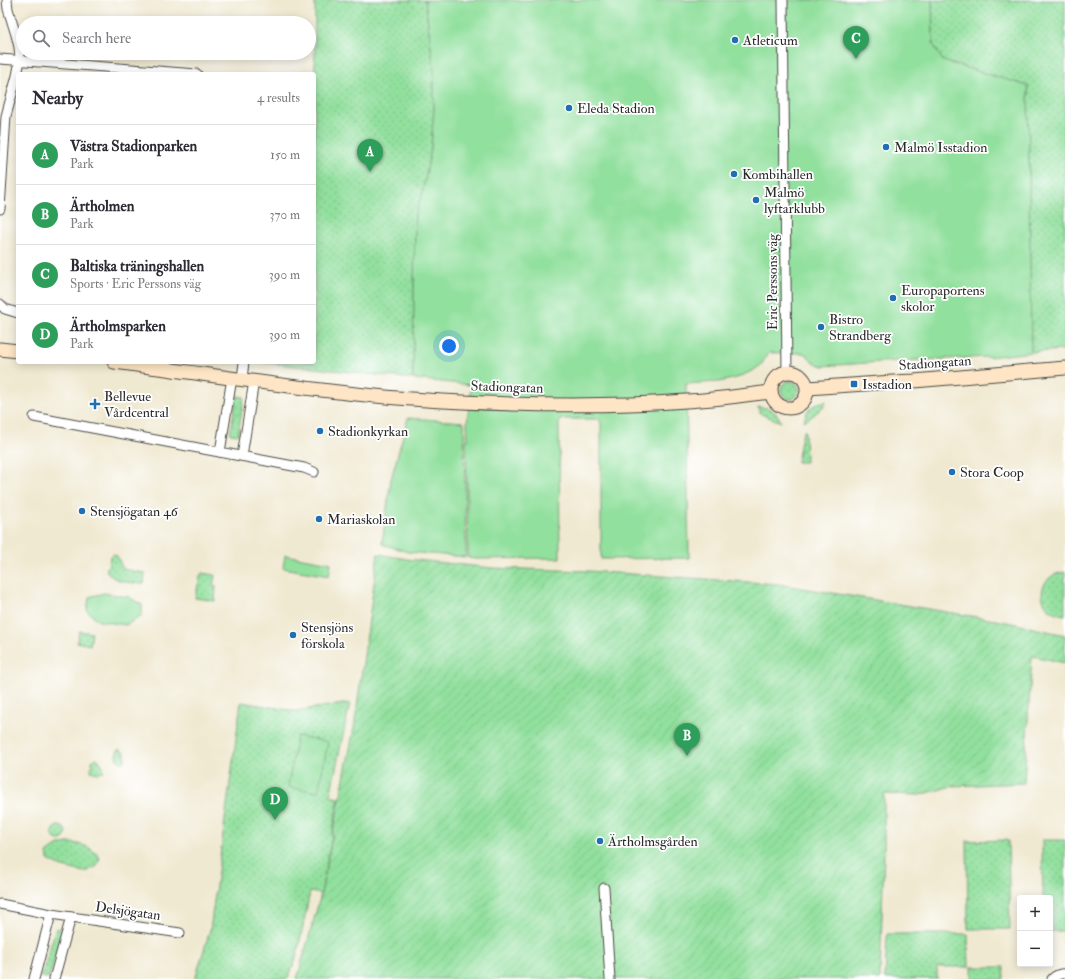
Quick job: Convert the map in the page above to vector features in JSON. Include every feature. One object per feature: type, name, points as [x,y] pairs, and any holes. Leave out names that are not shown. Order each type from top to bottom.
[{"type":"main road","points":[[0,349],[16,351]]},
{"type":"main road","name":"Stadiongatan","points":[[128,364],[243,380],[395,398],[471,402],[526,404],[617,404],[687,401],[771,392]]},
{"type":"main road","name":"Stadiongatan","points":[[808,388],[914,382],[1065,368]]},
{"type":"main road","points":[[788,371],[803,377],[808,388],[804,400],[798,406],[790,408],[784,407],[776,402],[771,392],[773,381],[781,373],[788,371]]},
{"type":"street","points":[[7,0],[8,9],[16,35]]},
{"type":"street","name":"Eric Perssons väg","points":[[783,0],[788,371]]},
{"type":"street","points":[[0,59],[16,60]]},
{"type":"street","points":[[18,72],[20,60],[172,72]]},
{"type":"street","points":[[0,209],[6,116],[16,80]]},
{"type":"street","points":[[0,304],[5,309],[15,312]]},
{"type":"street","points":[[242,456],[244,364]]},
{"type":"street","points":[[220,452],[243,380]]},
{"type":"street","points":[[34,417],[304,468],[314,472]]},
{"type":"street","points":[[604,888],[610,979]]},
{"type":"street","name":"Delsjögatan","points":[[0,904],[51,914],[180,933]]},
{"type":"street","points":[[34,979],[51,914]]},
{"type":"street","points":[[54,979],[71,917]]},
{"type":"street","points":[[1052,979],[1061,974],[1065,974]]},
{"type":"green space","points":[[315,0],[425,0],[434,70],[434,108],[431,149],[422,195],[415,215],[413,379],[277,364],[316,364]]},
{"type":"green space","points":[[425,0],[932,0],[933,44],[943,61],[1028,86],[1031,352],[989,357],[823,366],[812,362],[807,355],[803,353],[769,353],[761,365],[737,378],[719,382],[686,384],[689,558],[601,559],[601,423],[599,419],[561,419],[559,423],[560,558],[468,558],[466,440],[468,440],[467,424],[471,385],[413,379],[415,215],[422,195],[431,149],[434,108],[434,70]]},
{"type":"green space","points":[[932,0],[1065,0],[1065,350],[1031,352],[1028,86],[943,61],[933,44]]},
{"type":"green space","points":[[790,381],[794,382],[798,386],[798,394],[794,398],[790,399],[786,398],[782,394],[781,390],[782,386],[786,382]]},
{"type":"green space","points":[[237,396],[244,397],[238,435],[230,434]]},
{"type":"green space","points":[[826,401],[824,406],[819,411],[804,421],[811,407]]},
{"type":"green space","points":[[758,407],[772,410],[781,422],[761,414]]},
{"type":"green space","points":[[408,418],[464,422],[466,557],[408,552],[382,544],[391,479]]},
{"type":"green space","points":[[805,430],[806,462],[797,462],[802,435]]},
{"type":"green space","points":[[113,554],[117,556],[122,567],[127,570],[145,573],[144,584],[119,580],[110,575],[107,572],[107,567],[110,557]]},
{"type":"green space","points":[[378,554],[407,559],[492,568],[588,571],[778,584],[1007,622],[1065,635],[1065,663],[1032,656],[1024,783],[952,786],[920,795],[884,794],[884,852],[880,979],[297,979],[321,894],[354,728]]},
{"type":"green space","points":[[285,555],[331,563],[329,576],[283,568]]},
{"type":"green space","points":[[1065,572],[1065,615],[1055,613],[1048,608],[1042,594],[1043,586],[1048,580],[1055,575]]},
{"type":"green space","points":[[202,573],[215,575],[213,586],[216,586],[215,601],[195,598]]},
{"type":"green space","points":[[104,593],[129,597],[142,605],[142,615],[126,625],[99,621],[87,611],[89,597]]},
{"type":"green space","points":[[79,631],[92,633],[90,645],[77,642]]},
{"type":"green space","points":[[241,702],[295,711],[350,703],[330,796],[339,798],[321,894],[310,892],[297,955],[288,979],[195,979],[210,930]]},
{"type":"green space","points":[[297,736],[328,742],[318,792],[288,787]]},
{"type":"green space","points":[[119,749],[125,753],[125,761],[122,763],[117,759],[116,755]]},
{"type":"green space","points":[[98,759],[102,764],[104,771],[101,773],[91,771],[92,761]]},
{"type":"green space","points":[[56,826],[62,826],[66,830],[66,836],[62,840],[56,840],[52,836],[52,830]]},
{"type":"green space","points":[[1008,840],[1010,929],[968,929],[967,841]]},
{"type":"green space","points":[[1042,840],[1065,840],[1065,931],[1053,931],[1053,895],[1043,895]]},
{"type":"green space","points":[[68,843],[90,848],[97,854],[100,858],[96,867],[84,872],[62,867],[48,860],[47,853],[56,846]]},
{"type":"green space","points":[[56,928],[63,930],[49,978],[41,977]]},
{"type":"green space","points":[[887,934],[968,934],[969,967],[937,967],[937,979],[885,979]]},
{"type":"green space","points":[[972,967],[1004,967],[1004,979],[972,979]]},
{"type":"place","name":"Atleticum","points":[[735,40]]},
{"type":"place","name":"Baltiska träningshallen","points":[[856,59]]},
{"type":"place","name":"Eleda Stadion","points":[[569,108]]},
{"type":"place","name":"Malmö Isstadion","points":[[886,147]]},
{"type":"place","name":"Västra Stadionparken","points":[[370,172]]},
{"type":"place","name":"Kombihallen","points":[[734,174]]},
{"type":"place","name":"Malmö lyftarklubb","points":[[756,200]]},
{"type":"place","name":"Europaportens skolor","points":[[893,298]]},
{"type":"place","name":"Bistro Strandberg","points":[[821,327]]},
{"type":"place","name":"Isstadion","points":[[854,384]]},
{"type":"place","name":"Bellevue Vårdcentral","points":[[95,404]]},
{"type":"place","name":"Stadionkyrkan","points":[[320,431]]},
{"type":"place","name":"Stora Coop","points":[[952,472]]},
{"type":"place","name":"Stensjögatan 46","points":[[82,511]]},
{"type":"place","name":"Mariaskolan","points":[[319,519]]},
{"type":"place","name":"Stensjöns förskola","points":[[293,635]]},
{"type":"place","name":"Ärtholmen","points":[[687,756]]},
{"type":"place","name":"Ärtholmsparken","points":[[275,820]]},
{"type":"place","name":"Ärtholmsgården","points":[[600,841]]}]
